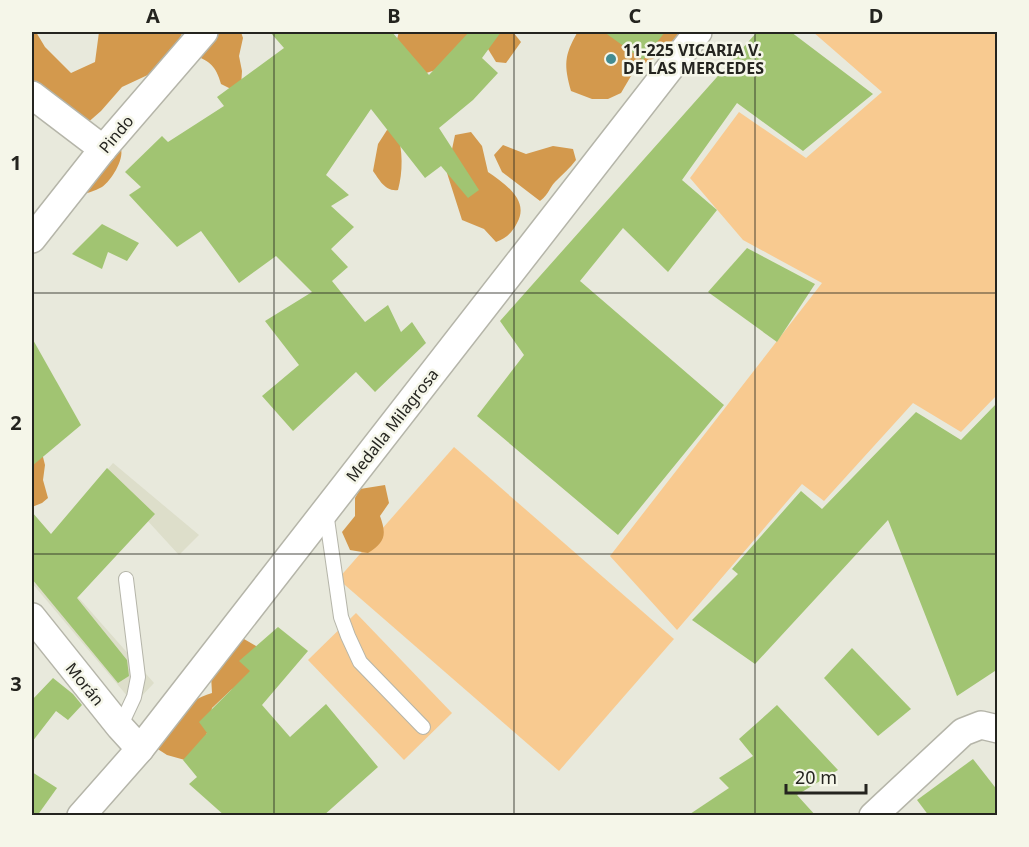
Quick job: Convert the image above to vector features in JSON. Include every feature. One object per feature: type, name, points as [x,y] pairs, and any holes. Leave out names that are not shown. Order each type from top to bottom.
[{"type":"street","name":"Pindo","points":[[32,239],[103,149],[204,32]]},
{"type":"street","name":"Medalla Milagrosa","points":[[81,816],[140,748],[698,32]]},
{"type":"street","points":[[32,95],[103,149]]},
{"type":"street","name":"Morán","points":[[32,617],[120,728],[140,748]]},
{"type":"street","points":[[873,816],[963,732],[981,725],[998,729]]},
{"type":"lane","points":[[326,510],[341,617],[348,636],[360,662],[423,728]]},
{"type":"lane","points":[[120,728],[134,697],[138,677],[126,579]]},
{"type":"shaded area","points":[[32,32],[36,32],[45,47],[71,73],[95,62],[99,32],[183,32],[170,55],[152,73],[122,87],[85,125],[32,89]]},
{"type":"shaded area","points":[[198,32],[241,32],[243,38],[239,56],[242,71],[241,87],[229,88],[221,84],[212,65],[193,55]]},
{"type":"shaded area","points":[[399,32],[473,32],[442,68],[423,74],[395,46]]},
{"type":"shaded area","points":[[491,32],[513,32],[521,42],[506,63],[496,62],[488,49],[486,37]]},
{"type":"shaded area","points":[[683,32],[682,44],[645,63],[631,76],[621,93],[608,99],[592,99],[571,91],[567,74],[566,61],[570,48],[577,33]]},
{"type":"shaded area","points":[[813,32],[997,32],[997,395],[961,432],[913,403],[824,501],[802,484],[677,630],[610,556],[822,283],[743,240],[690,178],[739,112],[806,158],[882,92]]},
{"type":"shaded area","points":[[387,130],[397,132],[400,146],[401,168],[398,190],[386,187],[373,171],[378,144]]},
{"type":"shaded area","points":[[471,132],[482,146],[488,172],[514,193],[520,207],[520,215],[513,230],[496,242],[484,229],[462,220],[447,173],[455,135]]},
{"type":"shaded area","points":[[503,145],[526,154],[553,146],[573,149],[576,160],[540,201],[502,172],[494,155]]},
{"type":"shaded area","points":[[121,149],[121,159],[109,180],[102,187],[79,196]]},
{"type":"shaded area","points":[[454,447],[674,639],[559,771],[338,579]]},
{"type":"shaded area","points":[[32,455],[43,457],[45,465],[43,480],[48,498],[32,507]]},
{"type":"shaded area","points":[[113,463],[199,535],[179,555],[146,519],[78,597],[154,683],[134,704],[32,583],[32,558]]},
{"type":"shaded area","points":[[385,485],[389,503],[380,516],[383,538],[368,553],[350,550],[342,532],[355,516],[355,498],[360,489]]},
{"type":"shaded area","points":[[356,613],[452,713],[404,760],[308,660]]},
{"type":"shaded area","points":[[244,639],[256,646],[255,675],[231,690],[212,708],[207,733],[192,762],[167,755],[153,746],[171,721],[185,707],[212,693],[211,675],[226,646]]},
{"type":"building","points":[[270,32],[392,32],[429,75],[469,32],[501,32],[482,58],[498,73],[473,100],[439,128],[479,190],[468,198],[441,166],[425,178],[371,109],[326,175],[349,195],[331,206],[354,227],[331,249],[348,267],[332,281],[365,322],[388,305],[401,332],[412,322],[426,343],[375,392],[356,372],[293,431],[262,396],[299,365],[265,321],[312,292],[276,256],[239,283],[201,231],[177,247],[129,195],[141,187],[125,172],[162,136],[168,142],[224,106],[217,97],[284,48]]},
{"type":"building","points":[[604,32],[665,32],[643,60]]},
{"type":"building","points":[[757,32],[791,32],[873,94],[803,151],[737,103],[682,180],[717,210],[668,272],[623,228],[580,281],[724,405],[618,535],[477,416],[524,355],[500,321]]},
{"type":"building","points":[[102,224],[139,243],[127,261],[108,252],[102,269],[72,254]]},
{"type":"building","points":[[747,248],[815,284],[777,342],[708,292]]},
{"type":"building","points":[[32,338],[81,425],[32,466]]},
{"type":"building","points":[[998,402],[998,669],[957,696],[888,520],[755,664],[692,620],[738,574],[732,569],[801,491],[822,509],[916,412],[961,440]]},
{"type":"building","points":[[107,468],[155,514],[77,598],[127,660],[129,676],[118,683],[32,579],[32,512],[51,534]]},
{"type":"building","points":[[278,627],[308,651],[262,705],[290,737],[326,704],[378,767],[323,816],[225,816],[189,784],[197,777],[183,760],[207,733],[199,722],[250,671],[239,661]]},
{"type":"building","points":[[852,648],[911,709],[878,736],[824,678]]},
{"type":"building","points":[[53,678],[73,694],[82,705],[68,720],[56,711],[32,742],[32,700]]},
{"type":"building","points":[[777,705],[838,770],[797,795],[816,816],[687,816],[729,788],[719,778],[753,756],[739,739]]},
{"type":"building","points":[[973,759],[998,791],[998,816],[929,816],[917,800]]},
{"type":"building","points":[[32,772],[57,788],[37,816],[32,816]]},
{"type":"place","name":"11-225 VICARIA V. DE LAS MERCEDES","points":[[611,59]]}]
